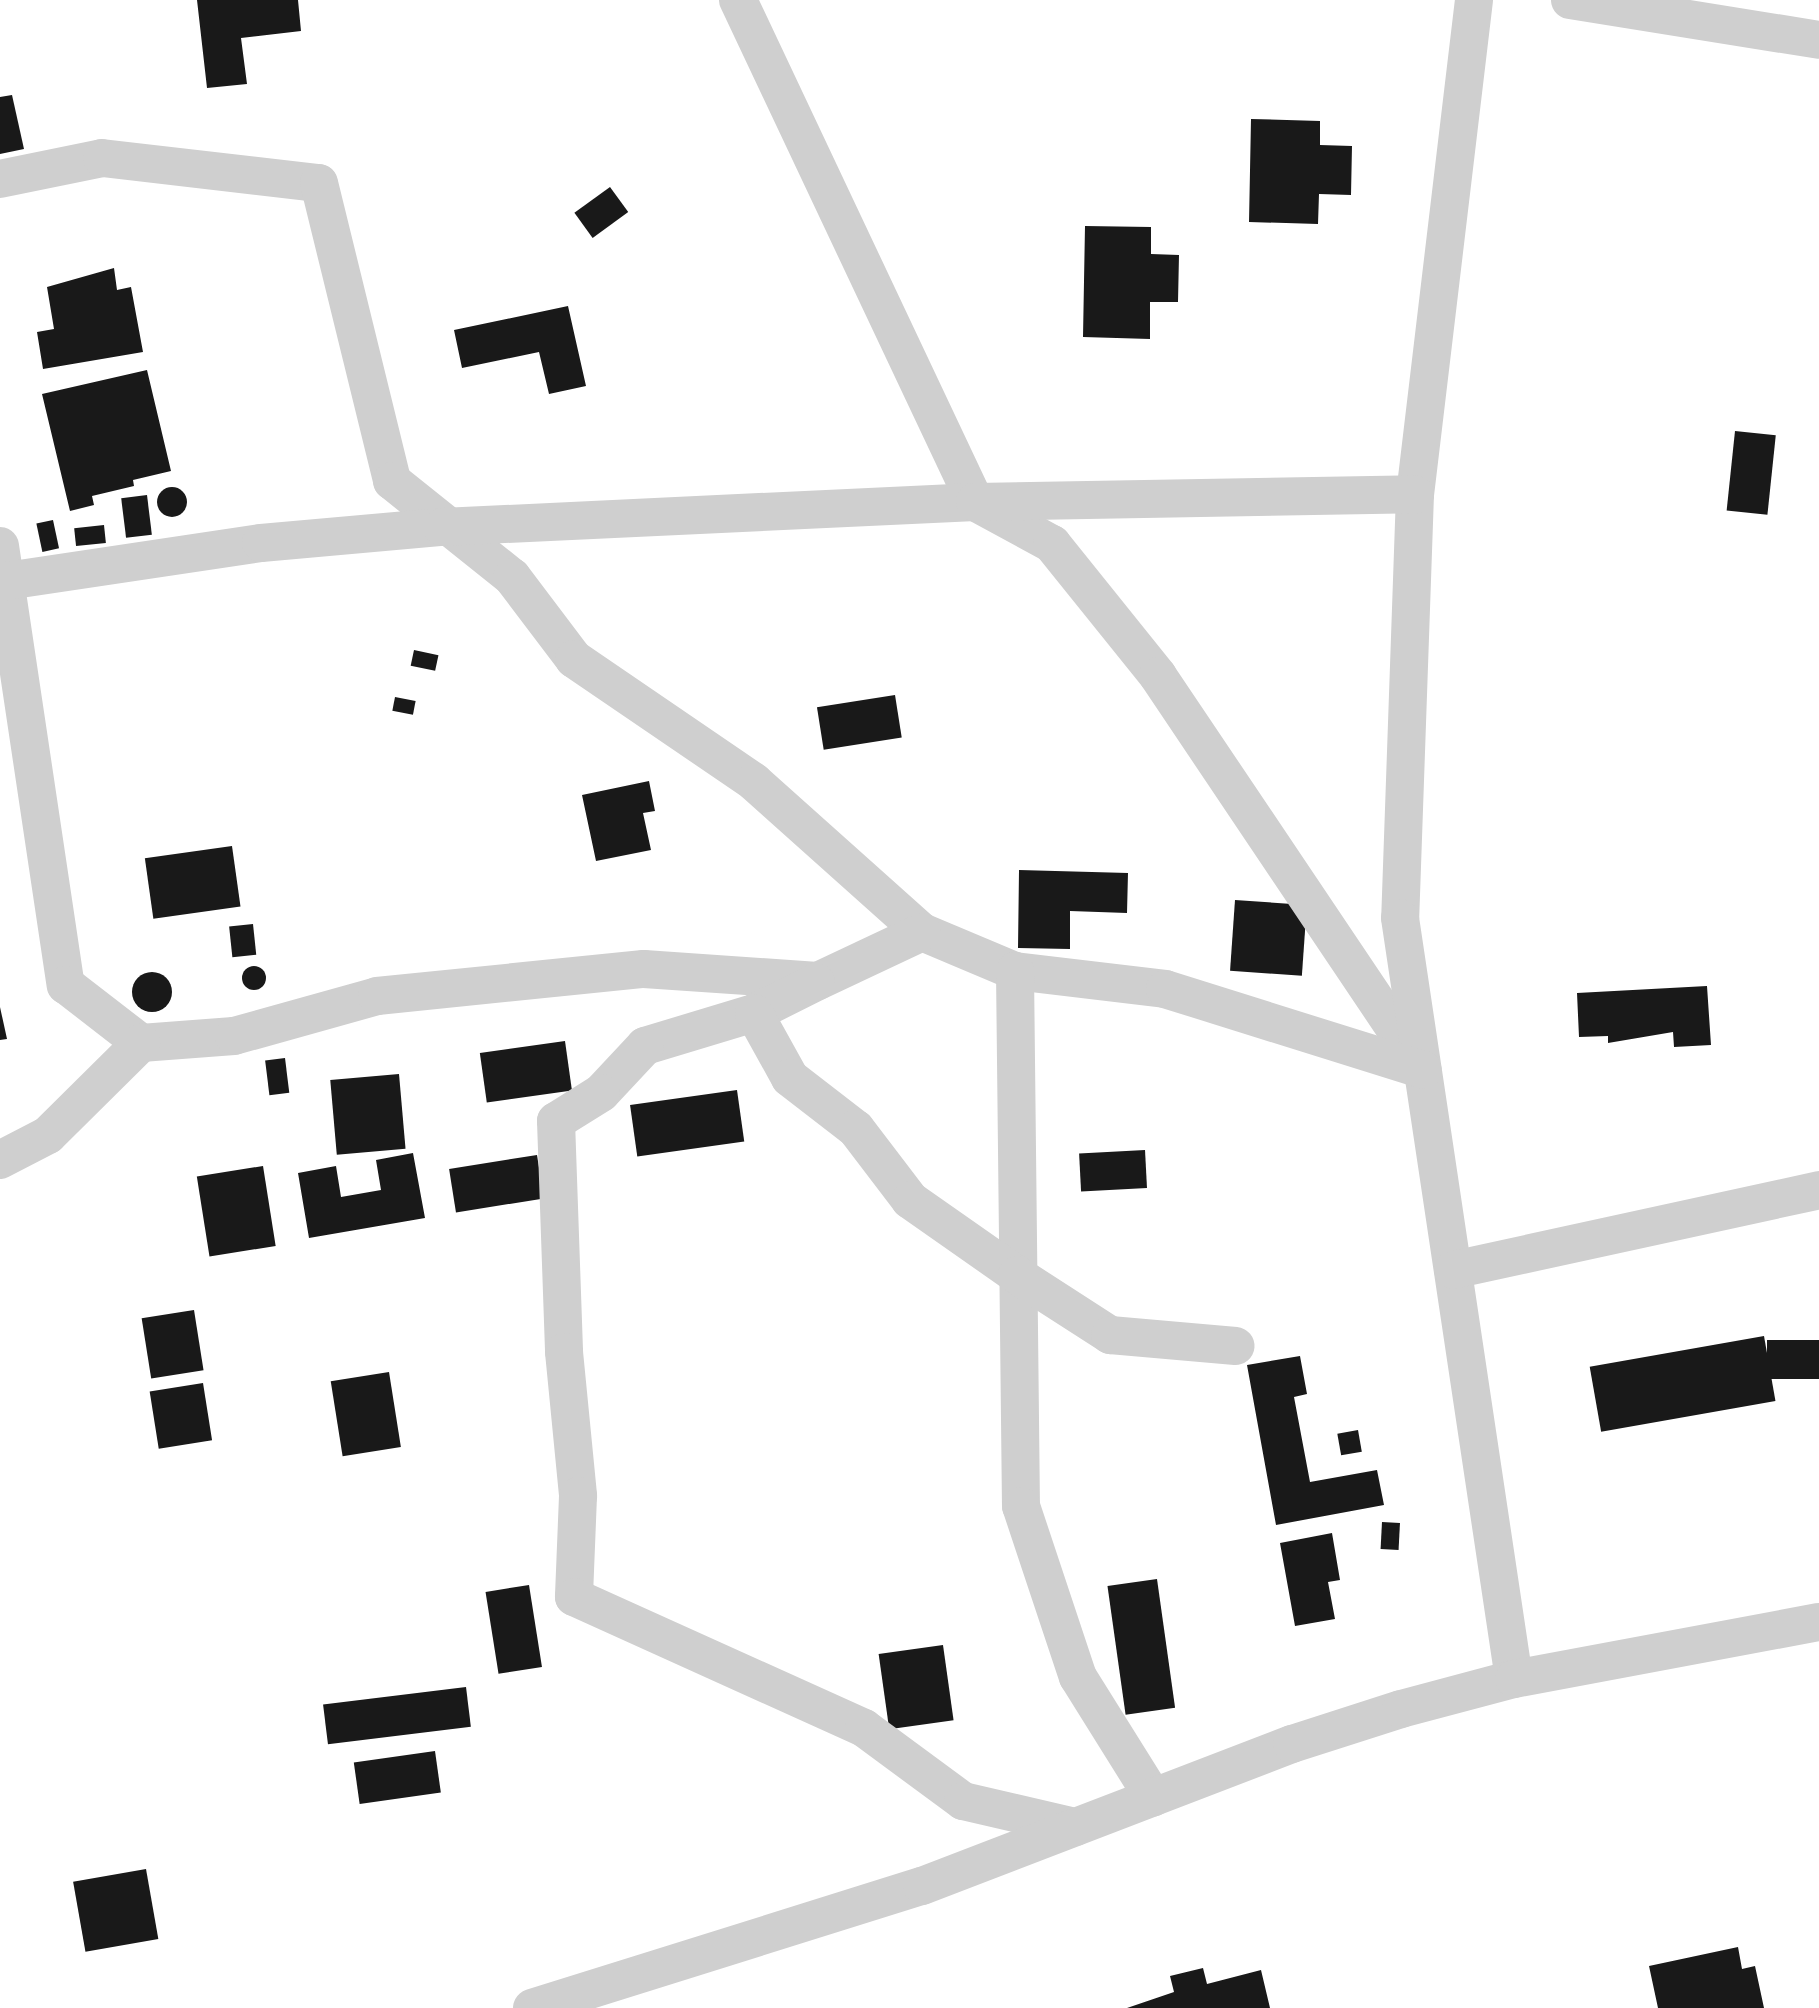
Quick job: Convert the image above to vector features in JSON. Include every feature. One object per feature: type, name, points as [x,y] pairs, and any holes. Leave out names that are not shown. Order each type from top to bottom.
[{"type":"street","points":[[738,0],[975,502],[1052,544],[1148,664],[1423,1070]]},
{"type":"street","points":[[1474,0],[1415,494],[1400,918],[1514,1679]]},
{"type":"street","points":[[1570,0],[1819,40]]},
{"type":"street","points":[[0,179],[102,158],[319,183],[392,481],[442,527],[512,577],[574,659],[754,782],[922,932],[1015,971],[1165,989],[1423,1070]]},
{"type":"street","points":[[141,1043],[66,985],[2,570],[442,527],[975,502],[1415,494]]},
{"type":"street","points":[[922,932],[754,1013],[645,1046],[601,1093],[556,1121],[564,1352],[578,1496],[574,1597],[864,1728],[963,1801],[1075,1827]]},
{"type":"street","points":[[0,1160],[48,1135],[141,1043],[234,1036],[377,996],[644,969],[818,981]]},
{"type":"street","points":[[1015,971],[1021,1506],[1078,1677],[1153,1797]]},
{"type":"street","points":[[754,1013],[790,1078],[856,1129],[910,1200],[1017,1275],[1110,1335],[1236,1346]]},
{"type":"street","points":[[1453,1270],[1819,1190]]},
{"type":"street","points":[[532,2008],[922,1886],[1292,1744],[1514,1679],[1819,1622]]},
{"type":"building","points":[[197,0],[298,0],[301,31],[241,38],[247,84],[207,88]]},
{"type":"building","points":[[12,95],[24,149],[0,154],[0,97]]},
{"type":"building","points":[[1251,119],[1320,121],[1320,145],[1352,146],[1351,195],[1319,194],[1318,224],[1249,222]]},
{"type":"building","points":[[610,187],[628,212],[593,238],[574,213]]},
{"type":"building","points":[[1085,226],[1151,227],[1151,254],[1179,255],[1178,302],[1150,302],[1150,339],[1083,337]]},
{"type":"building","points":[[114,268],[117,290],[131,287],[143,352],[43,369],[37,332],[54,329],[47,287]]},
{"type":"building","points":[[568,306],[586,386],[549,394],[539,352],[462,368],[454,330]]},
{"type":"building","points":[[147,370],[171,471],[133,480],[134,486],[92,496],[94,505],[70,511],[42,394]]},
{"type":"building","points":[[1735,431],[1776,435],[1767,515],[1727,511]]},
{"type":"building","points":[[172,487],[183,491],[187,502],[183,513],[172,517],[161,513],[157,502],[161,491]]},
{"type":"building","points":[[147,495],[152,535],[126,538],[121,498]]},
{"type":"building","points":[[53,520],[59,548],[42,552],[36,524]]},
{"type":"building","points":[[104,525],[106,543],[76,546],[74,528]]},
{"type":"building","points":[[414,650],[438,655],[435,671],[411,666]]},
{"type":"building","points":[[895,695],[902,737],[824,750],[817,707]]},
{"type":"building","points":[[395,697],[416,701],[413,715],[392,711]]},
{"type":"building","points":[[649,781],[655,811],[643,813],[651,850],[596,861],[582,795]]},
{"type":"building","points":[[232,846],[240,906],[153,919],[145,858]]},
{"type":"building","points":[[1019,870],[1128,873],[1127,913],[1070,911],[1070,949],[1018,948]]},
{"type":"building","points":[[1235,900],[1307,905],[1302,976],[1230,971]]},
{"type":"building","points":[[253,924],[256,955],[232,957],[229,927]]},
{"type":"building","points":[[254,966],[265,973],[266,978],[259,989],[254,990],[243,983],[242,978],[249,967]]},
{"type":"building","points":[[152,972],[166,978],[172,992],[166,1006],[152,1012],[138,1006],[132,992],[138,978]]},
{"type":"building","points":[[1707,986],[1711,1045],[1674,1047],[1673,1032],[1608,1043],[1608,1036],[1579,1037],[1577,993]]},
{"type":"building","points":[[0,1007],[7,1039],[0,1040]]},
{"type":"building","points":[[565,1041],[572,1091],[487,1102],[480,1053]]},
{"type":"building","points":[[285,1058],[289,1093],[269,1095],[265,1060]]},
{"type":"building","points":[[399,1074],[406,1149],[337,1155],[330,1080]]},
{"type":"building","points":[[737,1090],[744,1141],[637,1157],[630,1105]]},
{"type":"building","points":[[1145,1150],[1147,1188],[1081,1191],[1079,1153]]},
{"type":"building","points":[[413,1153],[425,1218],[309,1238],[298,1173],[336,1166],[341,1197],[381,1190],[376,1160]]},
{"type":"building","points":[[537,1155],[544,1198],[456,1212],[449,1169]]},
{"type":"building","points":[[263,1166],[276,1246],[209,1256],[197,1176]]},
{"type":"building","points":[[194,1310],[204,1370],[151,1379],[142,1318]]},
{"type":"building","points":[[1764,1336],[1775,1401],[1601,1432],[1590,1367]]},
{"type":"building","points":[[1767,1340],[1819,1340],[1819,1379],[1767,1379]]},
{"type":"building","points":[[1300,1356],[1307,1394],[1294,1397],[1310,1482],[1377,1470],[1384,1505],[1276,1525],[1247,1365]]},
{"type":"building","points":[[389,1372],[401,1447],[343,1456],[331,1381]]},
{"type":"building","points":[[203,1383],[212,1440],[159,1449],[150,1391]]},
{"type":"building","points":[[1358,1430],[1362,1452],[1341,1455],[1337,1434]]},
{"type":"building","points":[[1382,1522],[1400,1523],[1399,1550],[1381,1549]]},
{"type":"building","points":[[1332,1533],[1340,1580],[1328,1582],[1335,1619],[1295,1626],[1280,1543]]},
{"type":"building","points":[[1157,1579],[1175,1708],[1126,1715],[1107,1586]]},
{"type":"building","points":[[529,1585],[542,1667],[499,1674],[486,1592]]},
{"type":"building","points":[[943,1645],[954,1720],[889,1729],[879,1654]]},
{"type":"building","points":[[466,1687],[471,1727],[328,1744],[323,1705]]},
{"type":"building","points":[[435,1751],[441,1793],[360,1804],[354,1762]]},
{"type":"building","points":[[146,1869],[158,1939],[85,1952],[73,1882]]},
{"type":"building","points":[[1738,1947],[1742,1969],[1755,1966],[1764,2008],[1658,2008],[1649,1966]]},
{"type":"building","points":[[1203,1968],[1207,1984],[1261,1970],[1270,2008],[1127,2008],[1174,1992],[1170,1976]]}]
